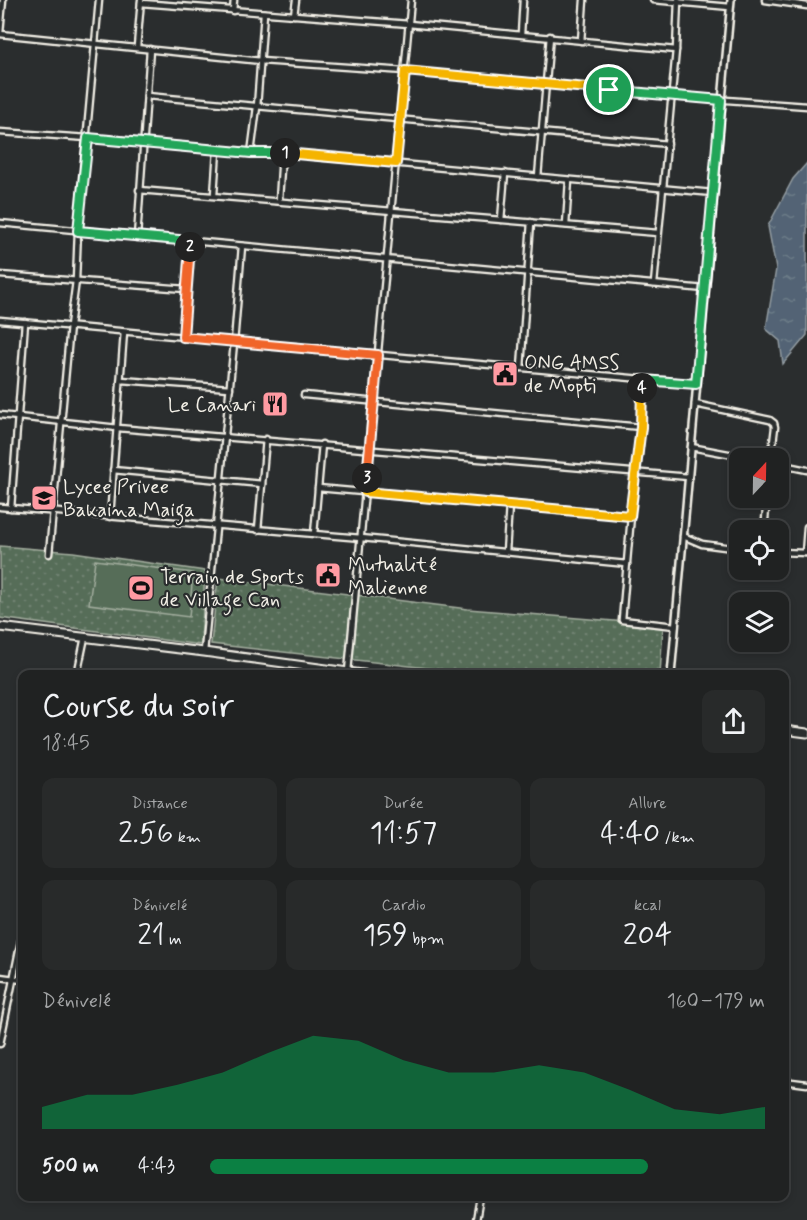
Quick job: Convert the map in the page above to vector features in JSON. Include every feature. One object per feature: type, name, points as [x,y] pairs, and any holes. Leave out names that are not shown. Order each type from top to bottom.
[{"type":"main road","points":[[0,627],[334,670]]},
{"type":"main road","points":[[789,731],[807,733]]},
{"type":"street","points":[[3,0],[0,33],[261,61],[405,71],[807,106]]},
{"type":"street","points":[[49,554],[69,326],[76,281],[78,231],[99,0]]},
{"type":"street","points":[[233,11],[234,0]]},
{"type":"street","points":[[294,15],[296,0]]},
{"type":"street","points":[[348,670],[411,0]]},
{"type":"street","points":[[521,34],[523,0]]},
{"type":"street","points":[[581,41],[584,0]]},
{"type":"street","points":[[653,0],[731,3],[671,670]]},
{"type":"street","points":[[765,0],[807,6]]},
{"type":"street","points":[[654,284],[676,50],[678,1]]},
{"type":"street","points":[[137,47],[141,2],[550,36],[676,50]]},
{"type":"street","points":[[251,153],[264,13]]},
{"type":"street","points":[[538,177],[550,36]]},
{"type":"street","points":[[136,237],[150,49]]},
{"type":"street","points":[[147,96],[668,144]]},
{"type":"street","points":[[0,132],[251,153],[282,153],[713,193]]},
{"type":"street","points":[[214,195],[217,150]]},
{"type":"street","points":[[279,200],[282,153]]},
{"type":"street","points":[[501,220],[505,174]]},
{"type":"street","points":[[566,225],[569,180]]},
{"type":"street","points":[[139,190],[658,233]]},
{"type":"street","points":[[521,368],[531,222]]},
{"type":"street","points":[[0,223],[705,289]]},
{"type":"street","points":[[183,337],[190,241]]},
{"type":"street","points":[[204,652],[242,246]]},
{"type":"street","points":[[0,275],[186,289]]},
{"type":"street","points":[[0,320],[696,384]]},
{"type":"street","points":[[11,508],[25,322]]},
{"type":"street","points":[[110,517],[124,332]]},
{"type":"street","points":[[121,380],[230,388]]},
{"type":"street","points":[[643,380],[641,427],[630,516],[622,620],[675,626]]},
{"type":"street","points":[[304,395],[641,427]]},
{"type":"street","points":[[694,404],[770,420],[775,427],[772,448]]},
{"type":"street","points":[[0,415],[118,428],[688,477]]},
{"type":"street","points":[[258,530],[266,439]]},
{"type":"street","points":[[314,534],[322,444]]},
{"type":"street","points":[[691,447],[729,454]]},
{"type":"street","points":[[789,466],[807,470]]},
{"type":"street","points":[[113,470],[262,484]]},
{"type":"street","points":[[318,488],[630,516]]},
{"type":"street","points":[[506,552],[509,505]]},
{"type":"street","points":[[0,507],[361,538],[627,564]]},
{"type":"street","points":[[789,552],[806,553],[807,527]]},
{"type":"street","points":[[683,536],[702,544],[729,548]]},
{"type":"street","points":[[78,670],[85,637]]},
{"type":"street","points":[[0,1044],[18,958]]},
{"type":"street","points":[[0,977],[18,980]]},
{"type":"street","points":[[789,1082],[807,1084]]},
{"type":"street","points":[[476,1220],[479,1201]]},
{"type":"green space","points":[[0,546],[73,552],[205,571],[201,645],[0,618]]},
{"type":"green space","name":"Terrain de Sports de Village Can","points":[[95,560],[193,573],[189,617],[89,604]]},
{"type":"green space","points":[[218,578],[468,609],[663,625],[660,670],[446,670],[211,644]]},
{"type":"water","points":[[807,163],[807,335],[783,364],[780,341],[766,329],[776,269],[768,226],[793,179]]},
{"type":"place","name":"ONG AMSS de Mopti","points":[[505,374]]},
{"type":"place","name":"Le Canari","points":[[275,404]]},
{"type":"place","name":"Lycee Privee Bakaina Maiga","points":[[44,498]]},
{"type":"place","name":"Mutualité Malienne","points":[[328,575]]},
{"type":"place","name":"Terrain de Sports de Village Can","points":[[141,588]]},
{"type":"route","points":[[405,71],[609,90],[721,100],[696,384],[643,380],[641,427],[630,516],[365,492],[378,355],[183,337],[190,241],[78,231],[88,138],[396,163],[405,71]]}]
